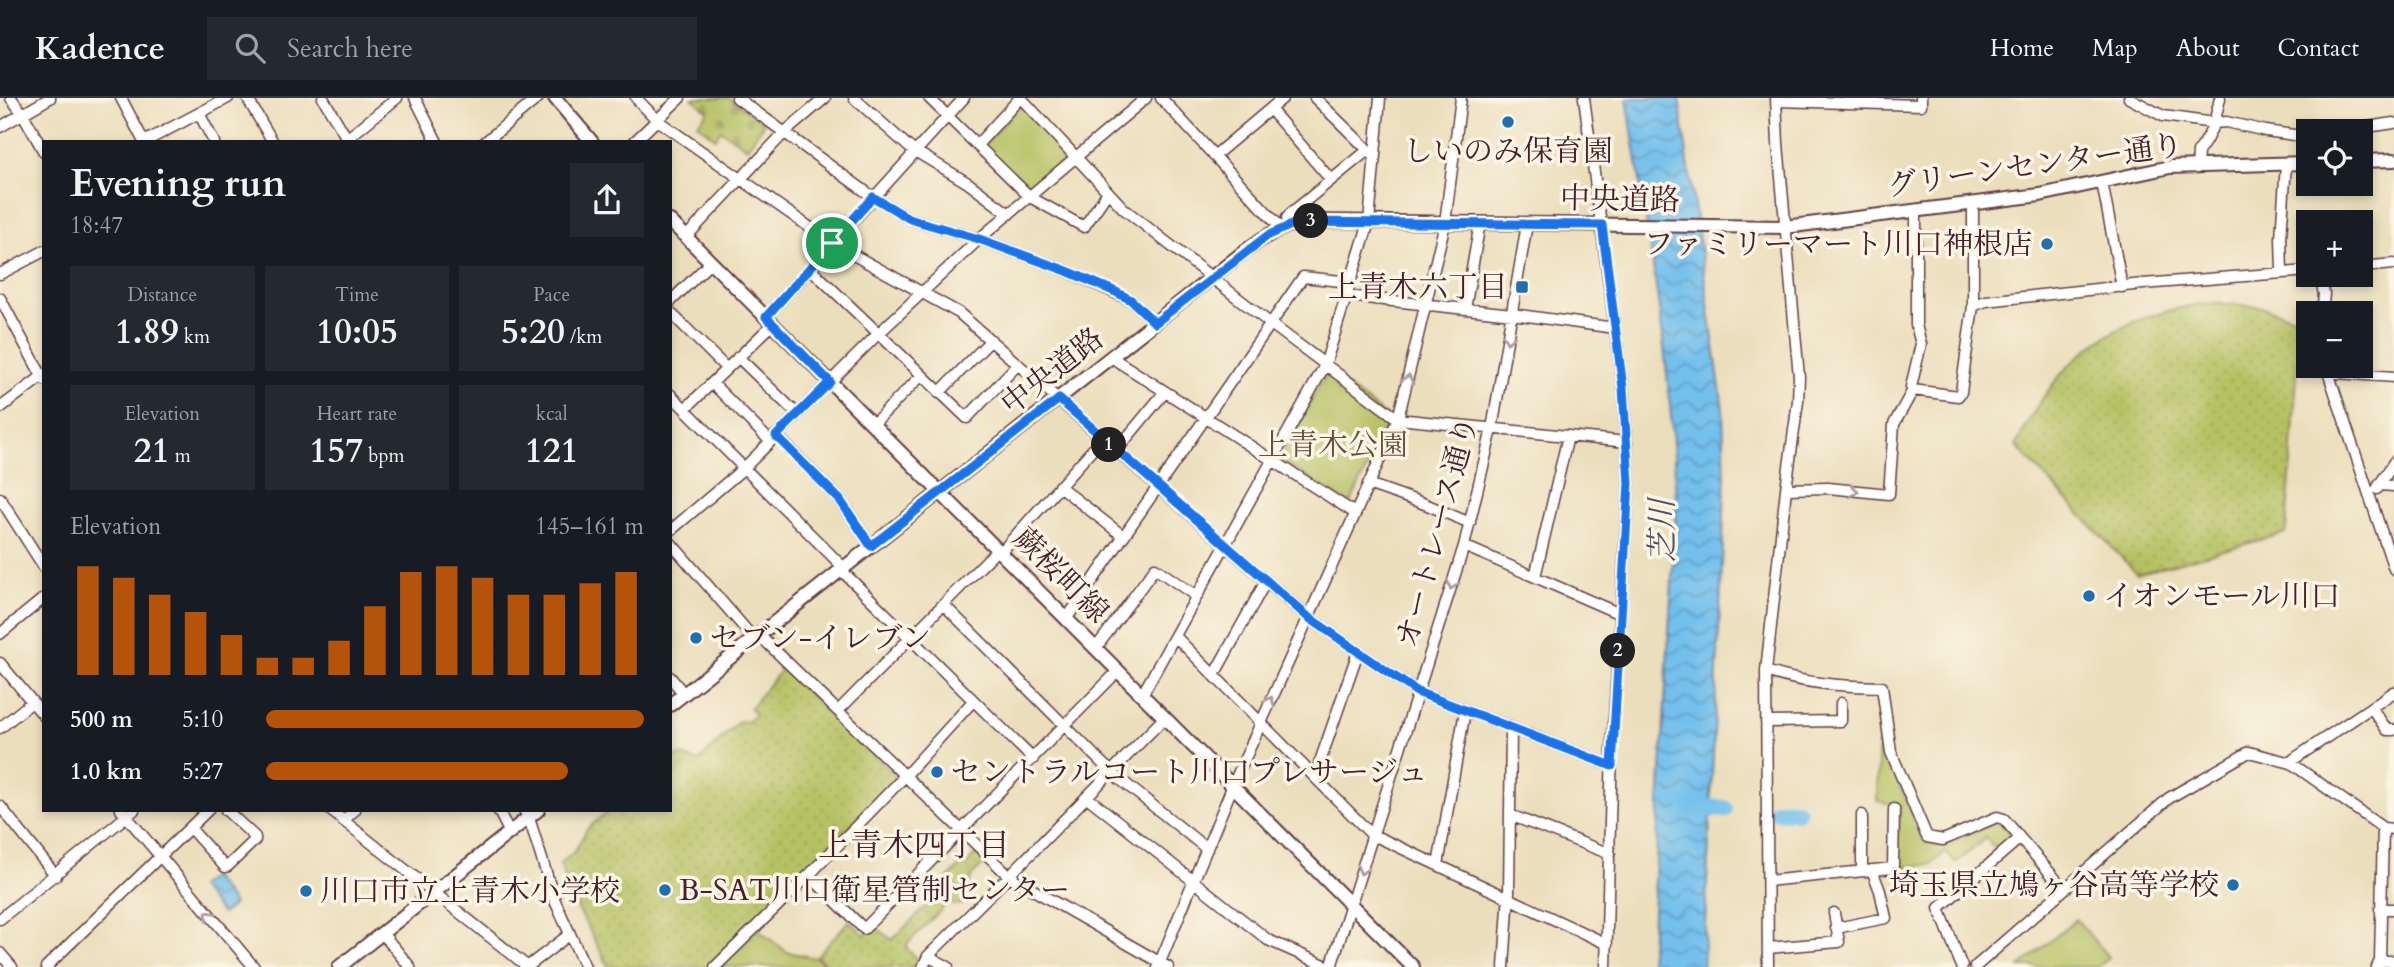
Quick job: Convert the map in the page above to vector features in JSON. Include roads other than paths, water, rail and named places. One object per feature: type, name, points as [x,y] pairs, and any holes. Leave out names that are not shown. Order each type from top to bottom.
[{"type":"main road","points":[[555,98],[590,140]]},
{"type":"main road","points":[[2373,161],[2394,160]]},
{"type":"main road","name":"グリーンセンター通り","points":[[1770,227],[2040,195],[2170,167],[2296,164]]},
{"type":"main road","name":"中央道路","points":[[672,703],[1211,278],[1285,226],[1307,220],[1770,227]]},
{"type":"main road","name":"蕨桜町線","points":[[672,223],[1413,967]]},
{"type":"main road","points":[[339,967],[510,833],[530,812]]},
{"type":"street","points":[[11,98],[42,148]]},
{"type":"street","points":[[0,127],[50,98]]},
{"type":"street","points":[[121,98],[143,140]]},
{"type":"street","points":[[148,140],[228,98]]},
{"type":"street","points":[[247,98],[272,140]]},
{"type":"street","points":[[323,98],[346,140]]},
{"type":"street","points":[[348,140],[397,98]]},
{"type":"street","points":[[415,98],[437,140]]},
{"type":"street","points":[[487,140],[538,98]]},
{"type":"street","points":[[636,98],[657,120],[832,243],[959,313],[1308,617],[1358,652],[1417,692],[1511,730],[1612,766]]},
{"type":"street","points":[[636,140],[680,98]]},
{"type":"street","points":[[737,98],[873,197],[910,219],[979,239],[1067,271],[1131,300],[1155,323]]},
{"type":"street","points":[[686,237],[785,133],[825,98]]},
{"type":"street","points":[[854,98],[915,150],[968,183],[1009,214]]},
{"type":"street","points":[[929,98],[1030,197],[1084,227],[1108,192]]},
{"type":"street","points":[[685,409],[738,357],[810,268],[964,98]]},
{"type":"street","points":[[976,145],[1020,98],[1124,209],[1398,419],[1628,442]]},
{"type":"street","points":[[672,529],[744,468],[878,334],[979,239],[1146,98]]},
{"type":"street","points":[[1161,98],[1214,156],[1285,226]]},
{"type":"street","points":[[1214,156],[1283,98]]},
{"type":"street","points":[[1315,98],[1371,154]]},
{"type":"street","points":[[1142,695],[1325,365],[1369,222],[1371,154],[1380,98]]},
{"type":"street","points":[[672,544],[758,638],[1010,876],[1162,966],[1192,882],[1233,785],[1398,419],[1445,223],[1461,98]]},
{"type":"street","points":[[1584,98],[1609,225],[1615,328],[1628,442],[1629,483],[1612,766],[1606,967]]},
{"type":"street","points":[[1768,967],[1766,670],[1799,377],[1777,144],[1776,99],[1921,105],[1921,98]]},
{"type":"street","points":[[2129,98],[2163,116],[2214,123],[2226,122],[2296,135]]},
{"type":"street","points":[[2197,168],[2198,152],[2205,144],[2214,123],[2220,98]]},
{"type":"street","points":[[1270,108],[1331,180]]},
{"type":"street","points":[[199,113],[213,140]]},
{"type":"street","points":[[2373,126],[2394,122]]},
{"type":"street","points":[[1285,226],[1291,213],[1331,180],[1371,154]]},
{"type":"street","points":[[2282,273],[2281,238],[2286,164]]},
{"type":"street","points":[[2102,182],[2122,287]]},
{"type":"street","points":[[1913,390],[1958,396],[1961,391],[1973,306],[1973,203]]},
{"type":"street","points":[[1786,489],[1828,488],[1889,494],[1894,424],[1913,390],[1911,387],[1921,344],[1916,326],[1916,210]]},
{"type":"street","points":[[1465,309],[1480,223]]},
{"type":"street","name":"オートレース通り","points":[[1330,967],[1352,906],[1371,834],[1464,546],[1492,429],[1527,224]]},
{"type":"street","points":[[0,274],[42,254]]},
{"type":"street","points":[[672,300],[711,262]]},
{"type":"street","points":[[2373,266],[2394,264]]},
{"type":"street","points":[[810,268],[967,418],[1018,364]]},
{"type":"street","points":[[1973,306],[1986,301],[2296,272]]},
{"type":"street","points":[[1067,618],[1303,277],[1351,282]]},
{"type":"street","points":[[1347,296],[1615,328]]},
{"type":"street","points":[[0,298],[42,375]]},
{"type":"street","points":[[672,314],[726,368]]},
{"type":"street","points":[[939,393],[991,340]]},
{"type":"street","points":[[738,357],[797,414]]},
{"type":"street","points":[[1111,357],[1355,513]]},
{"type":"street","points":[[873,424],[922,375]]},
{"type":"street","points":[[2373,376],[2394,377]]},
{"type":"street","points":[[0,408],[42,378]]},
{"type":"street","points":[[2330,378],[2394,569]]},
{"type":"street","points":[[712,383],[840,500],[871,546]]},
{"type":"street","points":[[1116,451],[1164,393]]},
{"type":"street","points":[[672,396],[909,638],[1033,759]]},
{"type":"street","points":[[1535,578],[1568,436]]},
{"type":"street","points":[[838,711],[1000,550],[1102,439]]},
{"type":"street","points":[[2394,462],[2378,487],[2394,486]]},
{"type":"street","points":[[1368,484],[1470,523]]},
{"type":"street","points":[[1059,486],[1124,537]]},
{"type":"street","points":[[0,498],[42,564]]},
{"type":"street","points":[[1464,546],[1620,614]]},
{"type":"street","points":[[1096,648],[1156,568],[1196,596]]},
{"type":"street","points":[[1214,675],[1266,581]]},
{"type":"street","points":[[0,634],[42,600]]},
{"type":"street","points":[[944,605],[1111,772],[1207,849]]},
{"type":"street","points":[[1175,636],[1371,834],[1607,944]]},
{"type":"street","points":[[1315,776],[1358,652]]},
{"type":"street","points":[[0,663],[42,714]]},
{"type":"street","points":[[1766,670],[1789,679],[1822,685],[1882,687],[1891,752],[1927,837],[1943,840],[1997,817],[2004,819],[2064,889]]},
{"type":"street","points":[[809,875],[864,929],[1118,671]]},
{"type":"street","points":[[672,679],[684,694]]},
{"type":"street","points":[[2291,763],[2394,692]]},
{"type":"street","points":[[715,967],[809,875],[973,701]]},
{"type":"street","points":[[0,728],[32,702]]},
{"type":"street","points":[[1766,722],[1841,721],[1841,703]]},
{"type":"street","points":[[2371,707],[2387,730],[2394,730]]},
{"type":"street","points":[[1438,864],[1465,711]]},
{"type":"street","points":[[923,967],[928,956],[1165,717]]},
{"type":"street","points":[[1504,967],[1511,730]]},
{"type":"street","points":[[1975,967],[2169,798],[2249,752],[2291,763],[2389,829],[2380,909],[2378,964],[2394,961]]},
{"type":"street","points":[[1087,797],[1268,940],[1330,967]]},
{"type":"street","points":[[0,806],[56,876]]},
{"type":"street","points":[[1768,881],[1893,868],[1894,809]]},
{"type":"street","points":[[0,919],[56,876],[127,812],[160,858],[254,967]]},
{"type":"street","points":[[46,967],[206,812]]},
{"type":"street","points":[[190,828],[225,867],[228,866],[255,840],[228,812]]},
{"type":"street","points":[[332,812],[527,967],[569,935]]},
{"type":"street","points":[[343,821],[353,812]]},
{"type":"street","points":[[499,812],[510,833]]},
{"type":"street","points":[[530,812],[555,901],[585,967]]},
{"type":"street","points":[[1510,815],[1610,855]]},
{"type":"street","points":[[1836,928],[1886,918],[1880,891],[1867,870],[1862,815]]},
{"type":"street","points":[[1962,967],[1939,908],[2020,838]]},
{"type":"street","points":[[2380,909],[2394,909]]},
{"type":"street","points":[[1768,948],[1839,942],[1834,913]]},
{"type":"street","points":[[382,933],[410,967]]},
{"type":"street","points":[[0,953],[12,967]]},
{"type":"street","points":[[928,956],[948,967]]},
{"type":"water","points":[[1627,98],[1679,98],[1723,409],[1725,485],[1703,967],[1650,967],[1676,508],[1665,353]]},
{"type":"water","points":[[212,877],[234,904],[222,914],[199,887]]},
{"type":"waterway","points":[[1688,807],[1724,809]]},
{"type":"waterway","points":[[1777,811],[1797,811]]},
{"type":"place","name":"しいのみ保育園","points":[[1508,122]]},
{"type":"place","name":"ファミリーマート川口神根店","points":[[2047,244]]},
{"type":"place","name":"上青木六丁目","points":[[1522,287]]},
{"type":"place","name":"イオンモール川口","points":[[2089,596]]},
{"type":"place","name":"セブン-イレブン","points":[[696,638]]},
{"type":"place","name":"セントラルコート川口プレサージュ","points":[[937,772]]},
{"type":"place","name":"埼玉県立鳩ヶ谷高等学校","points":[[2233,885]]},
{"type":"place","name":"B-SAT川口衛星管制センター","points":[[665,890]]},
{"type":"place","name":"川口市立上青木小学校","points":[[306,891]]},
{"type":"district","name":"上青木四丁目","points":[[914,845]]},
{"type":"park label","name":"上青木公園","points":[[1333,445]]},
{"type":"water label","name":"芝川","points":[[1662,531]]}]
